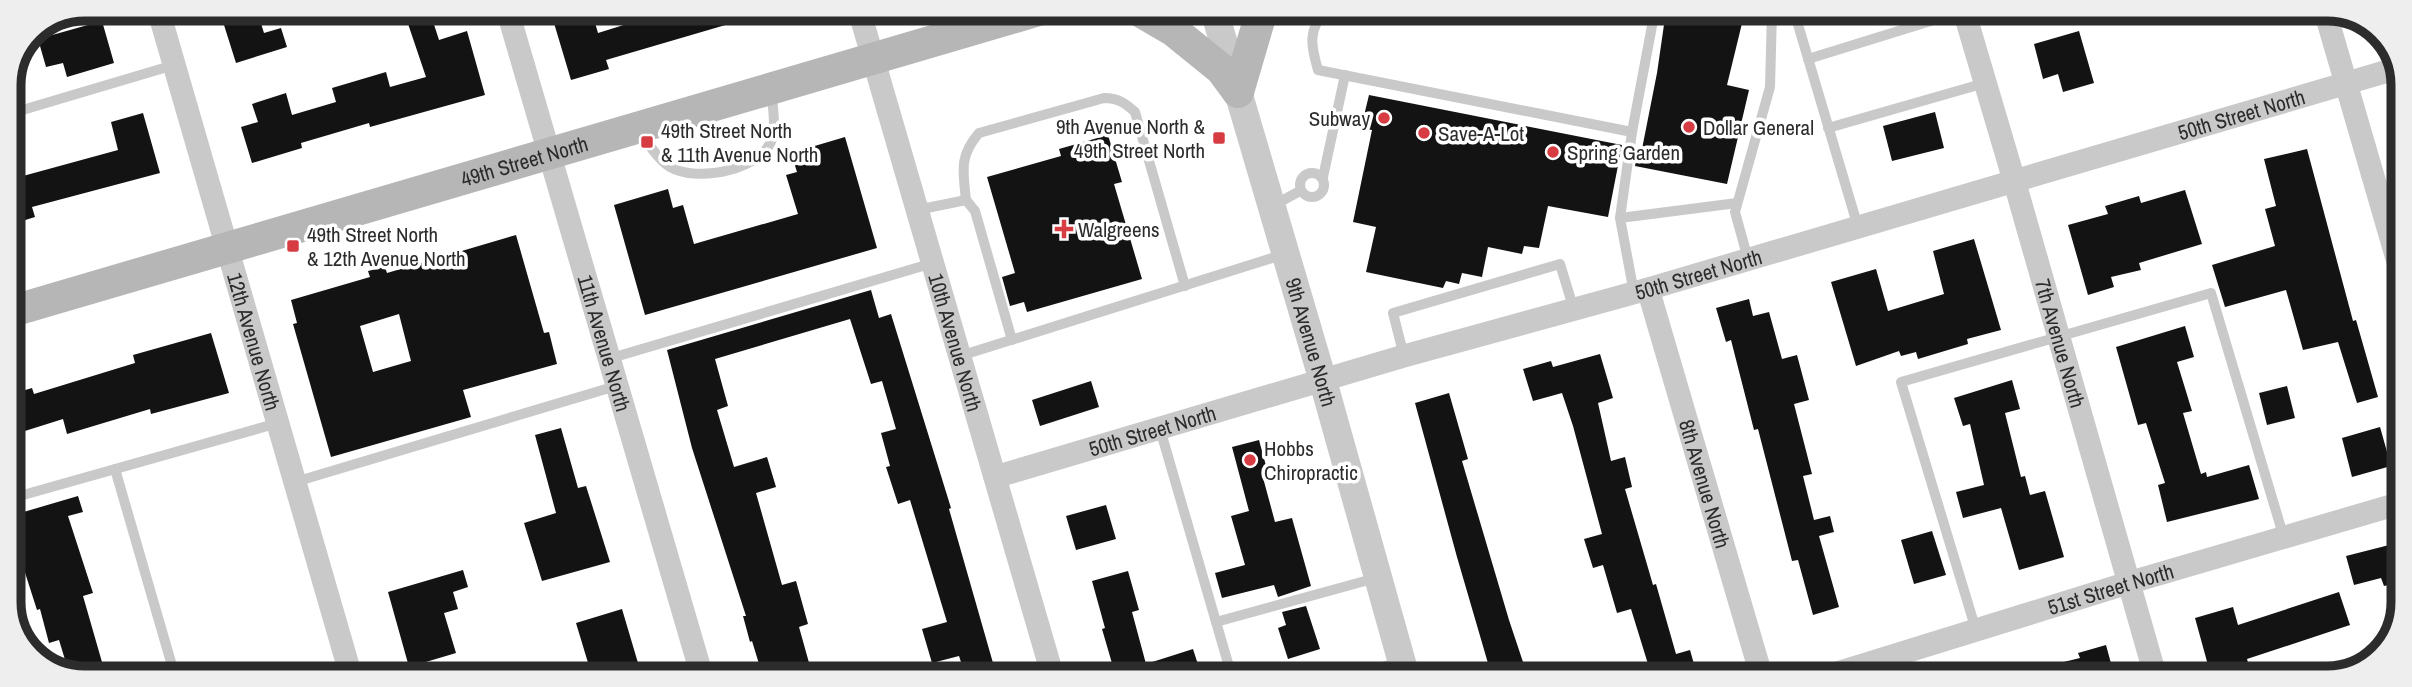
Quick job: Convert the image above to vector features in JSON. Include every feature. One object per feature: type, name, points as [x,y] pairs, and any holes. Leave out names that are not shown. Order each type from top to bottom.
[{"type":"main road","name":"49th Street North","points":[[21,308],[1001,21]]},
{"type":"main road","points":[[1157,21],[1174,31],[1221,69],[1238,92]]},
{"type":"main road","points":[[1238,92],[1259,21]]},
{"type":"street","name":"12th Avenue North","points":[[161,21],[348,666]]},
{"type":"street","name":"11th Avenue North","points":[[510,21],[699,666]]},
{"type":"street","name":"10th Avenue North","points":[[862,21],[1050,666]]},
{"type":"street","name":"9th Avenue North","points":[[1217,21],[1403,666]]},
{"type":"street","name":"7th Avenue North","points":[[1967,21],[2152,666]]},
{"type":"street","points":[[2328,21],[2391,238]]},
{"type":"street","name":"50th Street North","points":[[995,477],[1404,356],[1641,291],[2389,70]]},
{"type":"street","name":"8th Avenue North","points":[[1641,291],[1758,666]]},
{"type":"street","name":"51st Street North","points":[[1860,666],[2128,583],[2391,506]]},
{"type":"lane","points":[[1317,21],[1311,45],[1318,69],[1632,132]]},
{"type":"lane","points":[[1641,291],[1620,218],[1632,132],[1654,21]]},
{"type":"lane","points":[[1748,259],[1735,212],[1770,87],[1772,21]]},
{"type":"lane","points":[[1797,21],[1858,227]]},
{"type":"lane","points":[[1808,59],[1932,21]]},
{"type":"lane","points":[[21,110],[174,65]]},
{"type":"lane","points":[[1323,177],[1318,174],[1304,176],[1300,191],[1306,197],[1312,197],[1322,193],[1325,186],[1323,177],[1345,75]]},
{"type":"lane","points":[[1828,128],[1985,83]]},
{"type":"lane","points":[[637,128],[669,166],[698,175],[725,171],[749,162],[766,150],[774,135],[771,88]]},
{"type":"lane","points":[[1012,340],[975,211],[966,200],[963,168],[965,154],[979,133],[1104,98],[1124,102],[1135,113],[1185,286]]},
{"type":"lane","points":[[1272,207],[1300,191]]},
{"type":"lane","points":[[917,210],[966,200]]},
{"type":"lane","points":[[1620,218],[1737,203]]},
{"type":"lane","points":[[960,356],[1285,254]]},
{"type":"lane","points":[[608,359],[933,263]]},
{"type":"lane","points":[[1404,356],[1393,313],[1560,264],[1574,310]]},
{"type":"lane","points":[[1976,630],[1900,382],[2211,293],[2284,538]]},
{"type":"lane","points":[[295,482],[616,386]]},
{"type":"lane","points":[[21,496],[278,423]]},
{"type":"lane","points":[[1160,429],[1230,666]]},
{"type":"lane","points":[[115,469],[172,666]]},
{"type":"lane","points":[[1216,622],[1378,577]]},
{"type":"building","points":[[102,21],[114,63],[67,77],[63,63],[46,67],[39,42],[43,38]]},
{"type":"building","points":[[236,21],[260,21],[264,33],[281,28],[287,47],[236,63],[224,25]]},
{"type":"building","points":[[407,21],[433,21],[439,40],[467,31],[485,95],[370,127],[369,123],[301,143],[302,148],[252,163],[241,127],[258,122],[252,104],[286,93],[292,115],[336,102],[332,88],[386,72],[390,87],[426,77]]},
{"type":"building","points":[[553,21],[594,21],[598,33],[637,21],[739,21],[606,60],[609,69],[571,80]]},
{"type":"building","points":[[1665,21],[1743,21],[1727,85],[1749,90],[1727,184],[1635,166],[1638,149],[1642,149]]},
{"type":"building","points":[[2079,31],[2094,83],[2063,92],[2058,74],[2043,79],[2034,44]]},
{"type":"building","points":[[1369,95],[1622,145],[1608,217],[1548,206],[1539,248],[1524,246],[1522,254],[1488,247],[1482,277],[1462,273],[1459,284],[1446,281],[1443,288],[1366,272],[1376,227],[1353,222],[1372,130],[1361,128]]},
{"type":"building","points":[[1935,112],[1944,148],[1892,161],[1883,126]]},
{"type":"building","points":[[143,113],[160,173],[32,207],[35,217],[21,221],[21,169],[23,176],[118,150],[111,122]]},
{"type":"building","name":"Walgreens","points":[[1108,135],[1122,182],[1114,184],[1142,279],[1027,312],[1024,302],[1010,306],[1002,277],[1015,273],[987,177],[1061,156],[1059,149]]},
{"type":"building","points":[[845,137],[877,248],[645,315],[614,205],[668,189],[673,208],[683,205],[694,244],[798,214],[786,175],[797,172],[791,153]]},
{"type":"building","points":[[2307,149],[2353,321],[2356,320],[2378,397],[2357,403],[2338,342],[2303,350],[2286,290],[2225,307],[2212,265],[2275,246],[2265,209],[2276,206],[2264,159]]},
{"type":"building","points":[[2185,190],[2202,244],[2139,263],[2141,270],[2111,277],[2114,287],[2088,295],[2068,225],[2108,214],[2105,206],[2139,196],[2141,203]]},
{"type":"building","points":[[516,235],[544,333],[549,332],[557,364],[463,390],[471,417],[331,457],[293,324],[297,323],[291,300],[370,277],[368,271],[385,267],[387,273]],"holes":[[[399,314],[411,361],[373,372],[360,326]]]},
{"type":"building","points":[[1974,239],[2001,330],[1967,339],[1968,344],[1918,359],[1916,352],[1901,356],[1899,351],[1856,366],[1831,282],[1876,269],[1888,311],[1944,294],[1933,251]]},
{"type":"building","points":[[871,290],[879,318],[891,314],[951,508],[949,509],[994,666],[962,666],[959,656],[932,663],[922,629],[947,622],[910,500],[898,504],[886,467],[890,466],[881,433],[896,429],[882,381],[871,384],[850,319],[715,359],[728,406],[717,410],[734,467],[767,457],[776,487],[756,493],[782,585],[796,581],[808,624],[799,627],[810,666],[760,666],[692,448],[667,350]]},
{"type":"building","points":[[1749,299],[1753,316],[1769,312],[1782,359],[1797,355],[1809,400],[1794,404],[1812,474],[1803,476],[1814,520],[1830,516],[1834,532],[1819,536],[1839,607],[1813,615],[1798,560],[1792,561],[1758,429],[1754,430],[1731,340],[1726,342],[1716,308]]},
{"type":"building","points":[[2185,326],[2194,357],[2177,362],[2192,411],[2183,413],[2201,474],[2206,472],[2207,477],[2249,465],[2259,499],[2167,522],[2158,485],[2165,483],[2146,423],[2138,425],[2116,347]]},
{"type":"building","points":[[211,333],[229,393],[151,414],[150,409],[67,434],[63,419],[21,432],[21,391],[32,388],[34,394],[135,363],[133,355]]},
{"type":"building","points":[[1600,354],[1613,398],[1598,403],[1611,461],[1625,457],[1632,487],[1625,489],[1653,585],[1656,584],[1676,654],[1690,650],[1695,666],[1649,666],[1631,609],[1617,613],[1603,565],[1593,568],[1584,539],[1602,534],[1562,393],[1533,401],[1523,369],[1551,361],[1553,367]]},
{"type":"building","points":[[2012,380],[2020,409],[2005,413],[2021,477],[2025,476],[2030,495],[2045,491],[2064,557],[2019,570],[2001,508],[1963,518],[1956,492],[1984,485],[1970,424],[1963,426],[1954,398]]},
{"type":"building","points":[[1091,381],[1099,407],[1040,426],[1032,400]]},
{"type":"building","points":[[2287,386],[2295,418],[2267,425],[2259,393]]},
{"type":"building","points":[[1449,393],[1468,459],[1462,461],[1524,666],[1489,666],[1415,403]]},
{"type":"building","points":[[2380,427],[2391,466],[2352,477],[2342,438]]},
{"type":"building","points":[[561,428],[578,488],[586,486],[610,562],[542,581],[524,523],[556,513],[535,435]]},
{"type":"building","points":[[1259,440],[1268,473],[1262,474],[1275,522],[1292,518],[1311,586],[1278,597],[1274,585],[1222,598],[1215,573],[1245,565],[1231,516],[1249,511],[1232,447]]},
{"type":"building","points":[[78,496],[83,512],[68,516],[93,593],[83,596],[103,666],[66,663],[59,640],[49,643],[40,609],[37,610],[21,560],[21,513]]},
{"type":"building","points":[[1106,505],[1116,539],[1076,550],[1066,516]]},
{"type":"building","points":[[1932,531],[1946,575],[1914,584],[1901,540]]},
{"type":"building","points":[[2391,545],[2391,584],[2384,586],[2381,578],[2354,585],[2346,556]]},
{"type":"building","points":[[463,570],[468,587],[453,592],[458,609],[444,613],[456,653],[409,666],[388,592]]},
{"type":"building","points":[[1128,571],[1139,610],[1132,612],[1146,664],[1193,649],[1198,666],[1113,666],[1092,581]]},
{"type":"building","points":[[2339,592],[2350,625],[2247,659],[2249,666],[2208,666],[2195,618],[2233,607],[2238,625]]},
{"type":"building","points":[[1306,606],[1320,649],[1288,659],[1278,628],[1286,625],[1282,612]]},
{"type":"building","points":[[622,609],[638,663],[627,666],[589,666],[576,623]]},
{"type":"building","points":[[2106,645],[2112,666],[2047,666],[2080,658],[2078,653]]},
{"type":"place","name":"Subway","points":[[1384,118]]},
{"type":"place","name":"Dollar General","points":[[1689,127]]},
{"type":"place","name":"Save-A-Lot","points":[[1424,133]]},
{"type":"place","name":"9th Avenue North & 49th Street North","points":[[1219,138]]},
{"type":"place","name":"49th Street North & 11th Avenue North","points":[[647,142]]},
{"type":"place","name":"Spring Garden","points":[[1553,152]]},
{"type":"place","name":"Walgreens","points":[[1064,229]]},
{"type":"place","name":"49th Street North & 12th Avenue North","points":[[293,246]]},
{"type":"place","name":"Hobbs Chiropractic","points":[[1250,460]]}]
